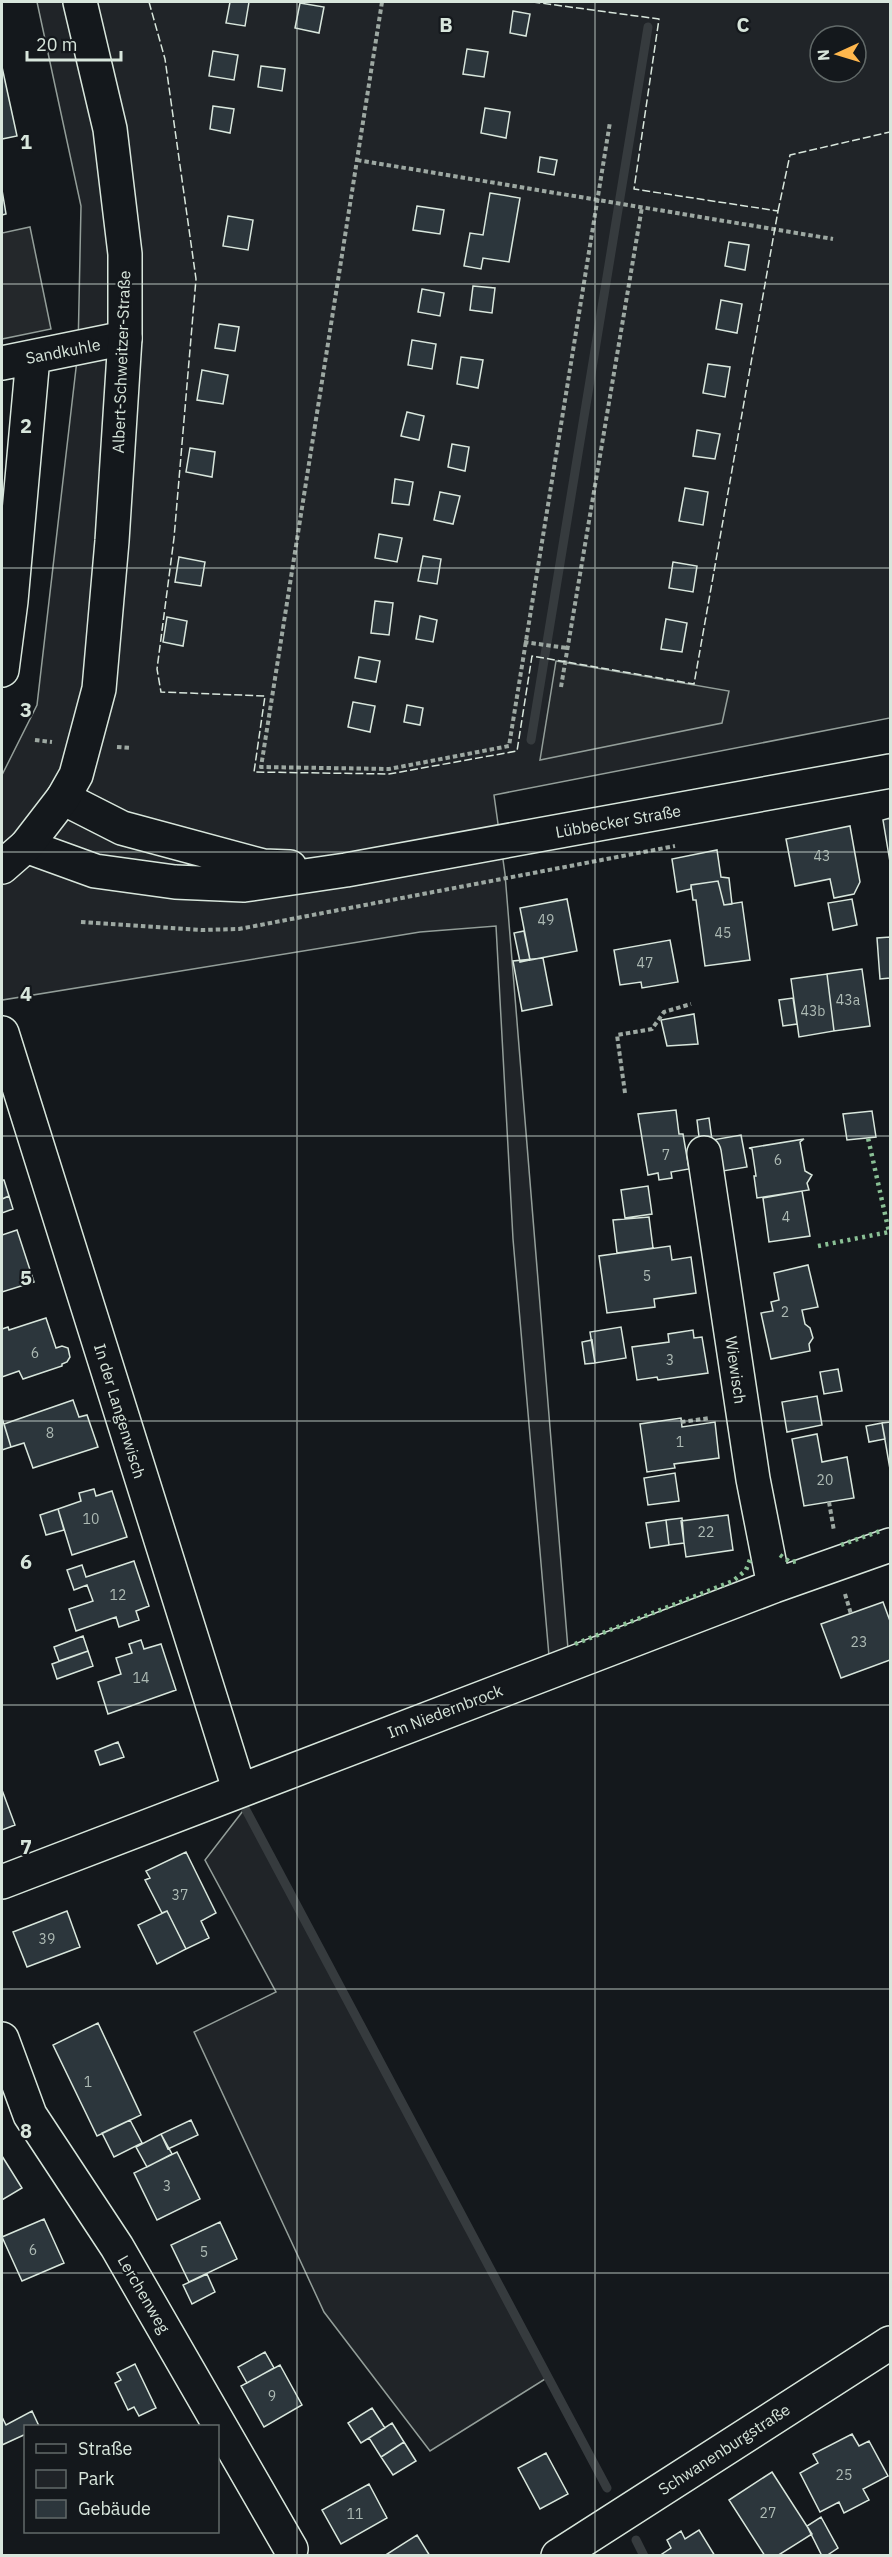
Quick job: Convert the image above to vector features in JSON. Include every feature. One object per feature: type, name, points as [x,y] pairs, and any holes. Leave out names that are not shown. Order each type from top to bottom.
[{"type":"street","name":"Albert-Schweitzer-Straße","points":[[63,798],[76,775],[99,689],[112,541],[125,338],[125,254],[116,164],[97,66],[80,2]]},
{"type":"street","name":"Sandkuhle","points":[[17,360],[125,338]]},
{"type":"street","points":[[2,670],[10,601],[17,360]]},
{"type":"street","name":"Lübbecker Straße","points":[[26,846],[95,871],[175,882],[244,885],[346,870],[891,771]]},
{"type":"street","points":[[2,867],[26,846],[63,798]]},
{"type":"street","name":"Lübbecker Straße","points":[[63,798],[122,828],[263,866],[346,870]]},
{"type":"street","name":"In der Langenwisch","points":[[2,1033],[239,1789]]},
{"type":"street","name":"Wiewisch","points":[[704,1153],[753,1479],[774,1586]]},
{"type":"street","name":"Im Niedernbrock","points":[[2,1882],[239,1789],[774,1586],[891,1545]]},
{"type":"street","name":"Lerchenweg","points":[[2,2039],[30,2115],[117,2247],[291,2549]]},
{"type":"street","name":"Schwanenburgstraße","points":[[558,2556],[891,2343]]},
{"type":"path","points":[[382,2],[261,767],[389,769],[509,746],[524,642],[610,122]]},
{"type":"path","points":[[357,160],[834,239]]},
{"type":"path","points":[[561,687],[642,207]]},
{"type":"path","points":[[524,642],[567,648]]},
{"type":"path","points":[[625,1093],[617,1035],[652,1029],[664,1012],[691,1004]]},
{"type":"green space","points":[[37,2],[890,2],[890,718],[494,795],[505,874],[568,1649],[549,1656],[513,1239],[496,926],[420,932],[2,1000],[2,775],[37,705],[78,351],[81,206]]},
{"type":"green space","points":[[246,1807],[550,2376],[430,2451],[324,2312],[194,2032],[276,1992],[205,1860]]},
{"type":"shaded area","points":[[30,227],[51,329],[2,339],[2,233]]},
{"type":"shaded area","points":[[556,661],[729,691],[722,723],[540,760]]},
{"type":"building","points":[[230,2],[249,2],[245,26],[226,23]]},
{"type":"building","points":[[300,3],[324,7],[319,33],[295,28]]},
{"type":"building","points":[[513,11],[530,14],[526,36],[510,33]]},
{"type":"building","points":[[467,49],[488,52],[484,77],[463,74]]},
{"type":"building","points":[[213,51],[238,55],[234,80],[209,76]]},
{"type":"building","points":[[261,66],[285,69],[282,91],[258,87]]},
{"type":"building","points":[[2,67],[17,136],[2,139]]},
{"type":"building","points":[[213,106],[234,109],[230,133],[210,129]]},
{"type":"building","points":[[485,108],[510,112],[506,138],[481,133]]},
{"type":"building","points":[[540,157],[557,160],[554,175],[538,172]]},
{"type":"building","points":[[2,190],[6,214],[2,215]]},
{"type":"building","points":[[490,193],[520,198],[509,262],[483,258],[481,269],[464,266],[470,233],[483,235]]},
{"type":"building","points":[[417,206],[444,210],[440,234],[413,230]]},
{"type":"building","points":[[228,216],[253,220],[248,250],[223,246]]},
{"type":"building","points":[[729,242],[749,245],[745,270],[725,266]]},
{"type":"building","points":[[473,286],[495,288],[492,313],[470,310]]},
{"type":"building","points":[[422,289],[444,293],[440,316],[418,312]]},
{"type":"building","points":[[721,300],[742,304],[737,333],[716,329]]},
{"type":"building","points":[[219,324],[239,327],[235,351],[215,348]]},
{"type":"building","points":[[412,340],[436,344],[432,369],[408,365]]},
{"type":"building","points":[[461,357],[483,360],[478,388],[457,384]]},
{"type":"building","points":[[708,364],[730,367],[725,397],[703,393]]},
{"type":"building","points":[[202,370],[228,375],[223,404],[197,400]]},
{"type":"building","points":[[407,412],[424,416],[419,440],[401,436]]},
{"type":"building","points":[[697,430],[720,434],[715,459],[693,456]]},
{"type":"building","points":[[452,444],[469,447],[465,471],[448,467]]},
{"type":"building","points":[[190,448],[215,452],[212,477],[186,472]]},
{"type":"building","points":[[395,479],[413,482],[409,505],[392,503]]},
{"type":"building","points":[[685,488],[708,492],[703,525],[679,521]]},
{"type":"building","points":[[440,492],[460,496],[453,524],[434,520]]},
{"type":"building","points":[[379,534],[402,538],[397,562],[375,558]]},
{"type":"building","points":[[423,556],[441,559],[437,584],[418,581]]},
{"type":"building","points":[[179,557],[205,562],[201,586],[175,582]]},
{"type":"building","points":[[673,562],[697,566],[693,592],[669,588]]},
{"type":"building","points":[[375,601],[393,603],[389,635],[371,633]]},
{"type":"building","points":[[420,616],[437,620],[433,642],[416,639]]},
{"type":"building","points":[[167,617],[187,621],[183,646],[163,642]]},
{"type":"building","points":[[666,619],[687,623],[682,652],[661,649]]},
{"type":"building","points":[[359,657],[380,661],[376,682],[355,678]]},
{"type":"building","points":[[353,702],[375,706],[370,732],[348,727]]},
{"type":"building","points":[[407,705],[423,708],[420,725],[404,722]]},
{"type":"building","points":[[890,818],[890,862],[883,820]]},
{"type":"building","points":[[850,826],[860,882],[854,894],[834,898],[830,879],[795,886],[786,839]]},
{"type":"building","points":[[717,850],[721,877],[729,878],[732,904],[724,905],[718,881],[691,885],[691,889],[677,892],[672,859]]},
{"type":"building","points":[[718,881],[724,905],[742,902],[750,960],[705,966],[696,900],[693,900],[691,885]]},
{"type":"building","points":[[567,899],[577,951],[530,960],[520,908]]},
{"type":"building","points":[[852,899],[857,925],[833,930],[828,903]]},
{"type":"building","points":[[524,931],[530,960],[520,962],[514,933]]},
{"type":"building","points":[[890,937],[890,978],[880,979],[877,938]]},
{"type":"building","points":[[670,940],[678,982],[642,988],[641,982],[620,985],[614,950]]},
{"type":"building","points":[[543,958],[552,1005],[522,1011],[513,961]]},
{"type":"building","points":[[862,969],[870,1026],[834,1031],[827,974]]},
{"type":"building","points":[[827,974],[834,1031],[799,1037],[791,979]]},
{"type":"building","points":[[793,998],[797,1024],[783,1026],[779,1000]]},
{"type":"building","points":[[694,1014],[698,1044],[667,1046],[661,1020]]},
{"type":"building","points":[[676,1110],[679,1134],[683,1134],[689,1169],[671,1172],[672,1178],[659,1180],[658,1173],[648,1175],[638,1114]]},
{"type":"building","points":[[872,1111],[876,1137],[847,1140],[843,1114]]},
{"type":"building","points":[[709,1118],[712,1140],[700,1145],[697,1120]]},
{"type":"building","points":[[741,1135],[747,1167],[717,1172],[712,1140]]},
{"type":"building","points":[[804,1139],[800,1142],[805,1171],[812,1175],[807,1183],[809,1190],[757,1198],[752,1149],[749,1148]]},
{"type":"building","points":[[2,1180],[4,1180],[9,1196],[2,1199]]},
{"type":"building","points":[[648,1186],[652,1214],[625,1218],[621,1190]]},
{"type":"building","points":[[802,1191],[810,1236],[769,1242],[763,1198]]},
{"type":"building","points":[[9,1196],[13,1209],[2,1213],[2,1199]]},
{"type":"building","points":[[649,1217],[653,1248],[617,1253],[613,1220]]},
{"type":"building","points":[[17,1230],[34,1282],[2,1292],[2,1235]]},
{"type":"building","points":[[670,1246],[672,1260],[691,1257],[696,1293],[654,1299],[655,1307],[607,1313],[599,1256]]},
{"type":"building","points":[[808,1265],[818,1307],[802,1310],[805,1324],[810,1328],[813,1338],[809,1344],[810,1351],[771,1359],[761,1313],[773,1311],[771,1302],[779,1300],[774,1273]]},
{"type":"building","points":[[46,1318],[56,1348],[62,1346],[68,1348],[70,1357],[67,1362],[62,1366],[23,1379],[19,1371],[2,1377],[2,1329],[8,1327],[9,1330]]},
{"type":"building","points":[[621,1327],[626,1358],[595,1363],[590,1332]]},
{"type":"building","points":[[693,1330],[694,1338],[702,1337],[708,1373],[658,1380],[657,1377],[637,1380],[632,1347],[669,1342],[668,1334]]},
{"type":"building","points":[[592,1340],[595,1363],[585,1364],[582,1342]]},
{"type":"building","points":[[838,1369],[842,1391],[824,1394],[820,1372]]},
{"type":"building","points":[[817,1396],[822,1425],[787,1432],[782,1402]]},
{"type":"building","points":[[73,1400],[79,1417],[87,1415],[98,1447],[33,1468],[24,1443],[11,1447],[4,1424]]},
{"type":"building","points":[[2,1418],[11,1447],[2,1450]]},
{"type":"building","points":[[681,1418],[682,1427],[715,1422],[719,1458],[674,1464],[675,1468],[647,1472],[640,1424]]},
{"type":"building","points":[[890,1422],[890,1469],[882,1423]]},
{"type":"building","points":[[882,1423],[885,1439],[869,1442],[866,1426]]},
{"type":"building","points":[[817,1434],[822,1462],[847,1457],[854,1498],[804,1506],[792,1439]]},
{"type":"building","points":[[675,1473],[679,1501],[648,1505],[644,1478]]},
{"type":"building","points":[[94,1489],[96,1496],[112,1491],[127,1537],[72,1555],[58,1509],[81,1501],[79,1493]]},
{"type":"building","points":[[58,1509],[64,1530],[46,1535],[40,1515]]},
{"type":"building","points":[[728,1515],[733,1550],[686,1557],[681,1521]]},
{"type":"building","points":[[682,1518],[684,1543],[669,1545],[666,1520]]},
{"type":"building","points":[[666,1520],[669,1545],[650,1548],[646,1523]]},
{"type":"building","points":[[134,1561],[149,1606],[136,1611],[139,1620],[119,1627],[116,1617],[76,1631],[69,1609],[93,1601],[87,1585],[74,1590],[67,1570],[82,1565],[86,1577]]},
{"type":"building","points":[[883,1602],[890,1621],[890,1660],[841,1678],[821,1624]]},
{"type":"building","points":[[83,1636],[88,1651],[59,1661],[54,1647]]},
{"type":"building","points":[[141,1640],[144,1649],[161,1644],[176,1690],[108,1714],[98,1682],[121,1674],[116,1658],[132,1653],[129,1644]]},
{"type":"building","points":[[88,1651],[93,1666],[57,1679],[52,1664]]},
{"type":"building","points":[[118,1742],[124,1757],[100,1765],[95,1751]]},
{"type":"building","points":[[2,1790],[15,1825],[2,1830]]},
{"type":"building","points":[[186,1852],[216,1913],[201,1921],[209,1938],[186,1949],[167,1911],[162,1913],[145,1880],[150,1878],[146,1871]]},
{"type":"building","points":[[67,1911],[80,1947],[27,1967],[13,1932]]},
{"type":"building","points":[[167,1911],[186,1949],[157,1964],[138,1925]]},
{"type":"building","points":[[98,2023],[141,2115],[97,2136],[53,2045]]},
{"type":"building","points":[[130,2120],[142,2143],[114,2157],[102,2133]]},
{"type":"building","points":[[191,2120],[198,2135],[168,2149],[161,2134]]},
{"type":"building","points":[[161,2134],[172,2154],[147,2167],[136,2147]]},
{"type":"building","points":[[177,2152],[200,2199],[157,2220],[134,2173]]},
{"type":"building","points":[[2,2156],[22,2188],[2,2200]]},
{"type":"building","points":[[44,2219],[64,2263],[22,2281],[2,2237]]},
{"type":"building","points":[[220,2222],[237,2259],[189,2282],[171,2245]]},
{"type":"building","points":[[207,2274],[215,2292],[192,2304],[183,2285]]},
{"type":"building","points":[[265,2352],[274,2368],[247,2383],[238,2367]]},
{"type":"building","points":[[135,2364],[156,2408],[139,2416],[134,2407],[128,2410],[115,2383],[121,2380],[117,2373]]},
{"type":"building","points":[[280,2365],[302,2405],[264,2427],[241,2386]]},
{"type":"building","points":[[372,2408],[385,2428],[361,2443],[348,2423]]},
{"type":"building","points":[[32,2411],[39,2425],[24,2425],[24,2435],[2,2445],[2,2417],[6,2425]]},
{"type":"building","points":[[392,2423],[404,2442],[381,2457],[369,2438]]},
{"type":"building","points":[[852,2434],[859,2446],[869,2441],[888,2476],[863,2489],[869,2500],[844,2513],[839,2502],[820,2512],[800,2473],[818,2463],[813,2454]]},
{"type":"building","points":[[404,2442],[416,2461],[393,2475],[381,2457]]},
{"type":"building","points":[[546,2453],[568,2494],[540,2509],[518,2468]]},
{"type":"building","points":[[772,2472],[812,2534],[777,2556],[765,2556],[729,2500]]},
{"type":"building","points":[[369,2484],[387,2518],[341,2544],[322,2510]]},
{"type":"building","points":[[821,2517],[838,2548],[826,2556],[822,2556],[807,2526]]},
{"type":"building","points":[[699,2530],[715,2556],[659,2556],[671,2548],[667,2540],[681,2531],[685,2539]]},
{"type":"building","points":[[417,2535],[430,2556],[384,2556]]},
{"type":"waterway","points":[[531,740],[648,27]]},
{"type":"waterway","points":[[246,1810],[607,2488]]},
{"type":"waterway","points":[[636,2540],[644,2556]]},
{"type":"hedge","points":[[818,1246],[889,1232],[868,1138]]},
{"type":"hedge","points":[[841,1545],[880,1531]]},
{"type":"hedge","points":[[780,1555],[790,1562],[799,1561]]},
{"type":"hedge","points":[[575,1644],[733,1581],[746,1570],[751,1557]]},
{"type":"fence","points":[[149,2],[165,59],[196,279],[174,538],[157,669],[161,692],[265,696],[254,772],[389,774],[517,751],[532,656],[694,684],[778,211],[634,189],[659,19],[533,2]]},
{"type":"fence","points":[[778,211],[790,155],[890,132]]}]
